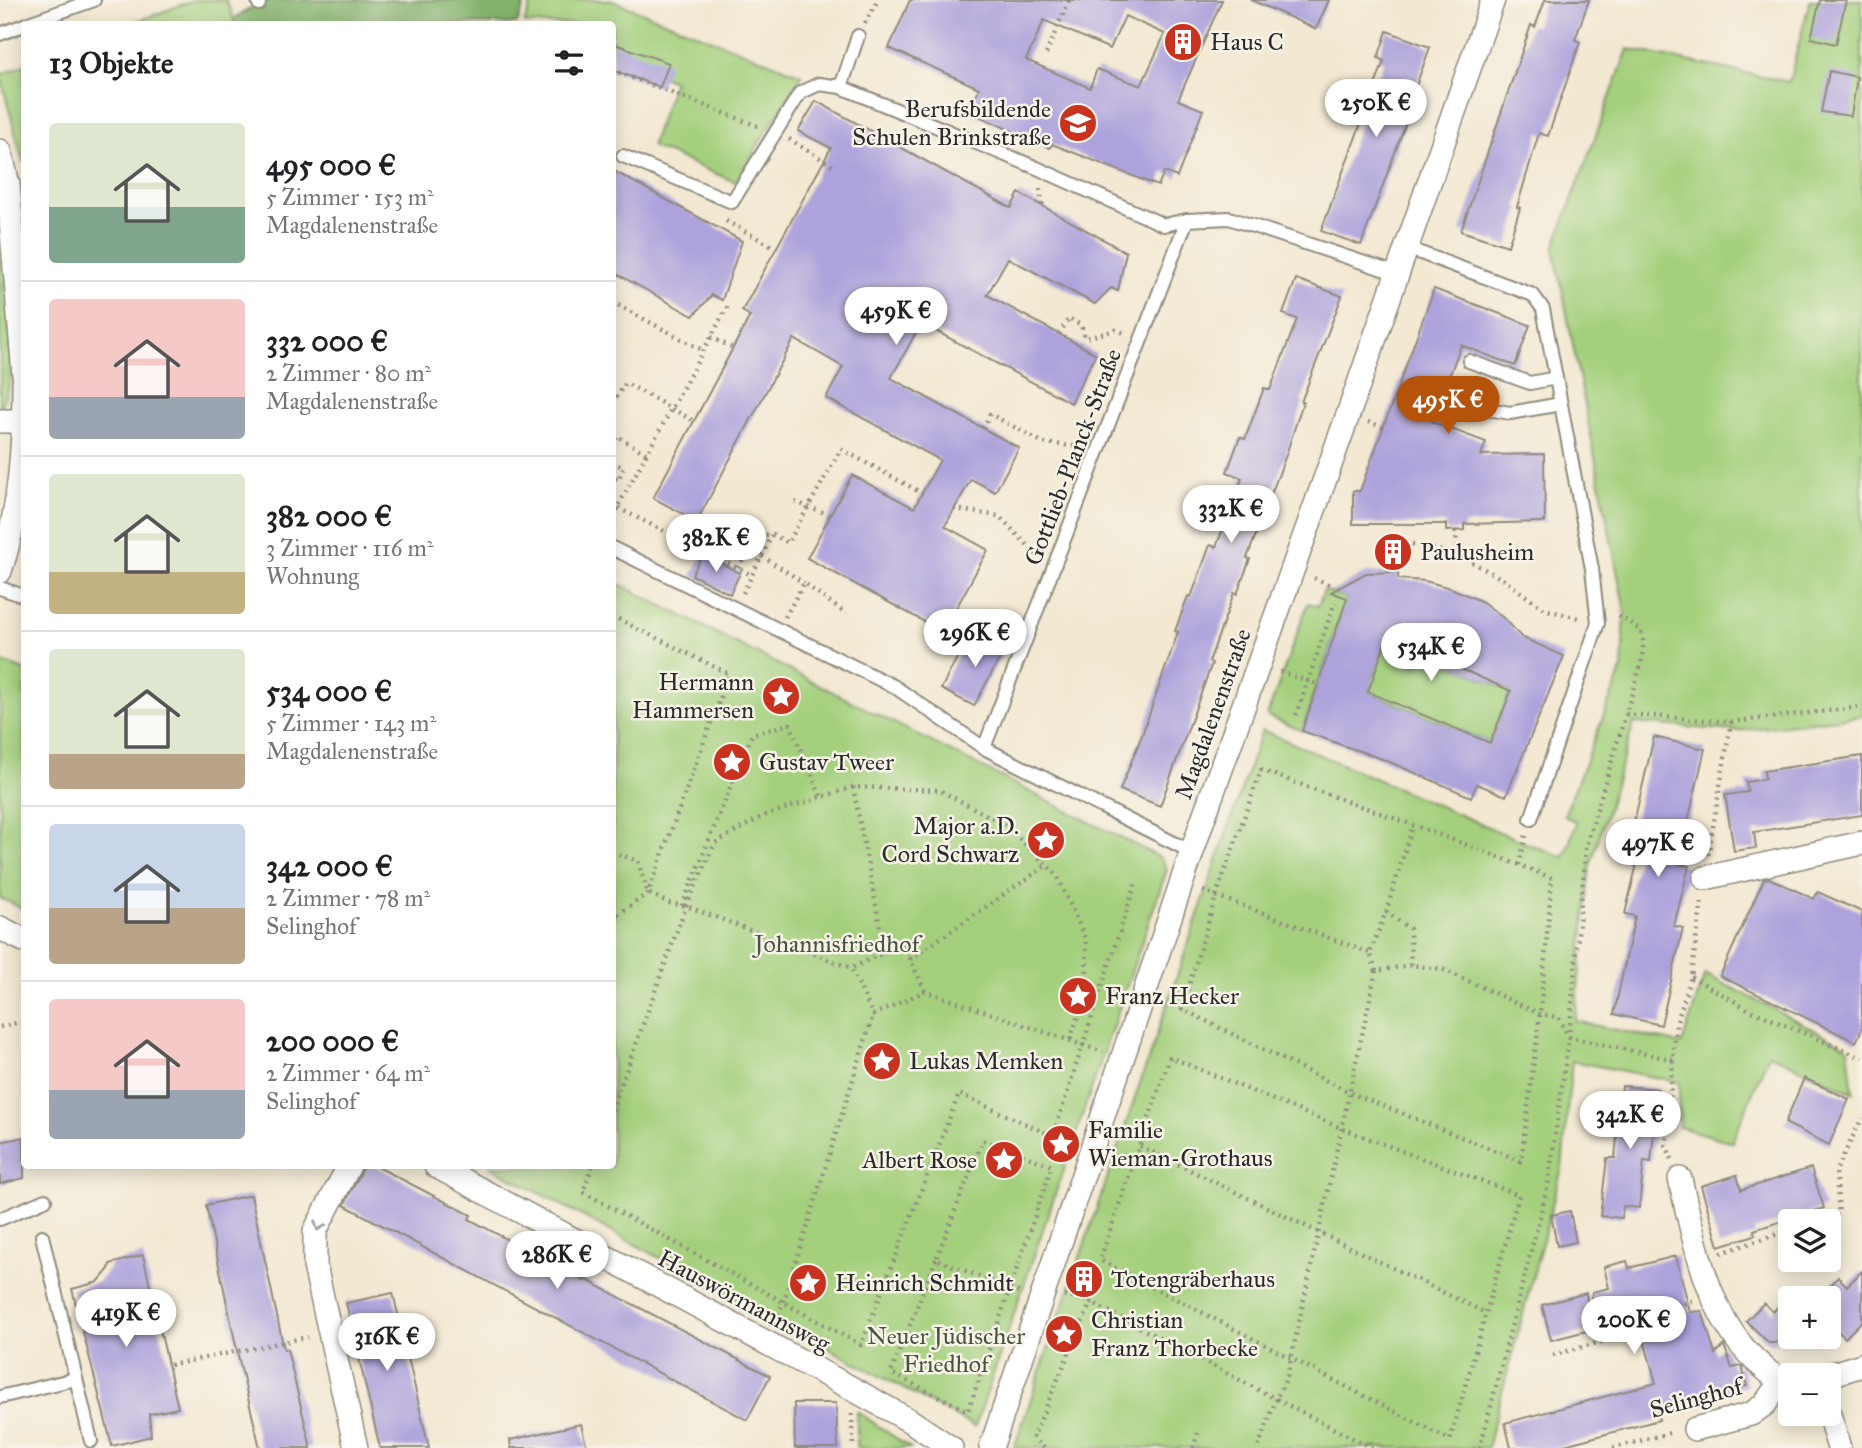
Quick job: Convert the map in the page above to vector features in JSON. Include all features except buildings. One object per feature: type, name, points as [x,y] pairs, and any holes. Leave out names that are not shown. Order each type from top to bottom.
[{"type":"street","name":"Magdalenenstraße","points":[[991,1448],[1192,852],[1493,0]]},
{"type":"street","points":[[0,151],[16,183],[21,286]]},
{"type":"street","points":[[0,421],[21,421]]},
{"type":"street","points":[[0,571],[20,501],[21,481]]},
{"type":"street","points":[[1705,878],[1862,843]]},
{"type":"street","points":[[0,928],[21,938]]},
{"type":"street","points":[[347,1169],[315,1231],[315,1266],[356,1448]]},
{"type":"street","name":"Hauswörmannsweg","points":[[442,1169],[766,1342],[912,1422],[951,1448]]},
{"type":"street","name":"Selinghof","points":[[1681,1179],[1701,1259],[1718,1308],[1750,1356],[1778,1375]]},
{"type":"street","points":[[1841,1371],[1862,1364]]},
{"type":"street","name":"Selinghof","points":[[1695,1429],[1751,1414],[1778,1390]]},
{"type":"street","points":[[1833,1426],[1839,1448]]},
{"type":"lane","points":[[36,21],[94,0]]},
{"type":"lane","points":[[0,34],[21,26]]},
{"type":"lane","points":[[841,88],[858,36]]},
{"type":"lane","points":[[623,156],[732,202],[800,93],[819,84],[841,88],[1037,168],[1164,225],[1187,220],[1229,218],[1398,274]]},
{"type":"lane","name":"Gottlieb-Planck-Straße","points":[[984,748],[1187,220]]},
{"type":"lane","points":[[1406,248],[1533,295],[1543,309],[1592,569],[1598,623],[1531,819]]},
{"type":"lane","points":[[1469,361],[1530,383],[1556,378]]},
{"type":"lane","points":[[1488,409],[1510,413],[1561,404]]},
{"type":"lane","points":[[616,550],[895,687],[984,748],[1192,852]]},
{"type":"lane","points":[[0,588],[21,595]]},
{"type":"lane","points":[[0,1219],[45,1200]]},
{"type":"lane","points":[[42,1236],[91,1441]]},
{"type":"lane","points":[[0,1397],[75,1379]]},
{"type":"path","points":[[1046,54],[1069,0]]},
{"type":"path","points":[[616,72],[775,133],[833,166]]},
{"type":"path","points":[[1041,196],[1043,207]]},
{"type":"path","points":[[616,304],[704,351]]},
{"type":"path","points":[[616,504],[673,409],[729,304]]},
{"type":"path","points":[[1059,334],[1069,318],[1081,326],[1085,338],[1116,330],[1141,339]]},
{"type":"path","points":[[711,337],[733,348]]},
{"type":"path","points":[[616,397],[626,383],[694,421]]},
{"type":"path","points":[[983,428],[990,414],[1044,443],[1098,449]]},
{"type":"path","points":[[1362,420],[1383,427]]},
{"type":"path","points":[[616,438],[647,454]]},
{"type":"path","points":[[708,553],[753,537],[773,534],[788,543],[841,449],[922,493]]},
{"type":"path","points":[[616,464],[624,468],[618,480],[616,479]]},
{"type":"path","points":[[795,502],[830,515]]},
{"type":"path","points":[[616,507],[752,575]]},
{"type":"path","points":[[954,509],[999,516],[1052,570]]},
{"type":"path","points":[[1455,531],[1459,555]]},
{"type":"path","points":[[746,587],[773,534]]},
{"type":"path","points":[[737,568],[753,537]]},
{"type":"path","points":[[1412,544],[1459,555],[1504,580],[1544,609],[1598,623]]},
{"type":"path","points":[[762,556],[846,614]]},
{"type":"path","points":[[1314,578],[1333,586]]},
{"type":"path","points":[[785,617],[804,583]]},
{"type":"path","points":[[1296,715],[1335,602]]},
{"type":"path","points":[[1480,1448],[1549,1185],[1569,1037],[1586,846],[1641,664],[1644,639],[1638,626],[1618,616],[1616,604]]},
{"type":"path","points":[[616,618],[729,674],[648,893],[619,914],[616,922]]},
{"type":"path","points":[[1280,672],[1318,684]]},
{"type":"path","points":[[1626,715],[1731,722],[1862,707]]},
{"type":"path","points":[[1681,1179],[1666,1145],[1676,1025],[1691,977],[1731,722]]},
{"type":"path","points":[[616,1099],[684,906],[752,734],[790,724],[821,797]]},
{"type":"path","points":[[1261,770],[1446,835],[1519,865],[1552,878],[1540,1014],[1521,1161],[1351,1093],[1182,1009],[1216,896],[1261,770]]},
{"type":"path","points":[[684,906],[715,843],[763,816],[853,787],[939,790],[1004,824],[1057,874],[1086,940],[1087,988],[1070,1041]]},
{"type":"path","points":[[853,787],[885,952]]},
{"type":"path","points":[[1258,1448],[1287,1377],[1376,971],[1370,953],[1387,912],[1413,825]]},
{"type":"path","points":[[1519,865],[1523,842]]},
{"type":"path","points":[[616,853],[638,861],[648,893],[668,903],[684,906],[850,968],[873,1015],[783,1303],[766,1342]]},
{"type":"path","points":[[910,959],[1047,865]]},
{"type":"path","points":[[591,1169],[583,1192],[861,1345],[959,1094],[1054,1136],[1136,882]]},
{"type":"path","points":[[1206,892],[1370,953]]},
{"type":"path","points":[[1387,912],[1410,929],[1411,965]]},
{"type":"path","points":[[850,968],[903,944],[925,991]]},
{"type":"path","points":[[1376,971],[1411,965],[1442,969],[1540,1014],[1558,1017],[1569,1037],[1674,1060]]},
{"type":"path","points":[[1691,977],[1750,1010],[1862,1058]]},
{"type":"path","points":[[873,1015],[925,991],[1107,1054]]},
{"type":"path","points":[[0,1027],[21,1022]]},
{"type":"path","points":[[1170,1057],[1341,1128],[1519,1195],[1450,1440],[1100,1260],[1170,1057]]},
{"type":"path","points":[[1839,1209],[1836,1171],[1862,1118]]},
{"type":"path","points":[[983,1140],[1052,1166],[1011,1289],[968,1411],[891,1373],[983,1140]]},
{"type":"path","points":[[1140,1146],[1486,1313]]},
{"type":"path","points":[[1701,1259],[1778,1234]]},
{"type":"path","points":[[936,1259],[1027,1295]]},
{"type":"path","points":[[1553,1355],[1630,1334],[1627,1320],[1713,1295]]},
{"type":"path","points":[[1067,1297],[1091,1302],[1372,1448]]},
{"type":"path","points":[[1044,1448],[1033,1437],[1091,1302]]},
{"type":"path","points":[[170,1365],[329,1333]]},
{"type":"path","name":"Selinghof","points":[[1613,1448],[1668,1433],[1695,1429]]},
{"type":"path","points":[[1193,1448],[1198,1433]]},
{"type":"green space","points":[[194,0],[226,0],[235,21],[138,21]]},
{"type":"green space","points":[[264,0],[526,0],[518,21],[233,19]]},
{"type":"green space","points":[[533,0],[611,0],[802,75],[735,182],[651,146],[674,81],[616,58],[616,21],[525,21]]},
{"type":"green space","points":[[1810,0],[1862,0],[1862,716],[1737,731],[1634,723],[1590,867],[1575,1021],[1682,1044],[1705,974],[1848,1047],[1853,1093],[1769,1054],[1732,1142],[1679,1127],[1679,1082],[1572,1061],[1562,1168],[1487,1448],[1014,1448],[1262,730],[1564,857],[1577,822],[1564,816],[1622,669],[1625,611],[1554,248],[1628,49],[1789,82]]},
{"type":"green space","points":[[21,66],[21,154],[0,75]]},
{"type":"green space","points":[[5,258],[11,380],[0,410],[0,261]]},
{"type":"green space","name":"Johannisfriedhof","points":[[616,583],[1161,858],[1167,869],[975,1427],[495,1169],[616,1169]]},
{"type":"green space","points":[[1324,590],[1347,598],[1302,731],[1267,716],[1308,603],[1318,606]]},
{"type":"green space","points":[[1388,633],[1404,654],[1404,660],[1410,664],[1418,665],[1426,653],[1511,691],[1490,743],[1368,692]]},
{"type":"green space","points":[[0,661],[21,669],[21,908],[0,898]]},
{"type":"green space","points":[[858,1412],[910,1448],[857,1448]]},
{"type":"place","name":"Haus C","points":[[1183,42]]},
{"type":"place","name":"Berufsbildende Schulen Brinkstraße","points":[[1078,123]]},
{"type":"place","name":"Paulusheim","points":[[1393,552]]},
{"type":"place","name":"Hermann Hammersen","points":[[781,696]]},
{"type":"place","name":"Gustav Tweer","points":[[732,762]]},
{"type":"place","name":"Major a.D. Cord Schwarz","points":[[1046,840]]},
{"type":"place","name":"Franz Hecker","points":[[1078,996]]},
{"type":"place","name":"Lukas Memken","points":[[882,1061]]},
{"type":"place","name":"Familie Wieman-Grothaus","points":[[1061,1144]]},
{"type":"place","name":"Albert Rose","points":[[1004,1160]]},
{"type":"place","name":"Totengräberhaus","points":[[1084,1279]]},
{"type":"place","name":"Heinrich Schmidt","points":[[808,1283]]},
{"type":"place","name":"Christian Franz Thorbecke","points":[[1064,1334]]},
{"type":"park label","name":"Neuer Jüdischer Friedhof","points":[[946,1350]]}]
